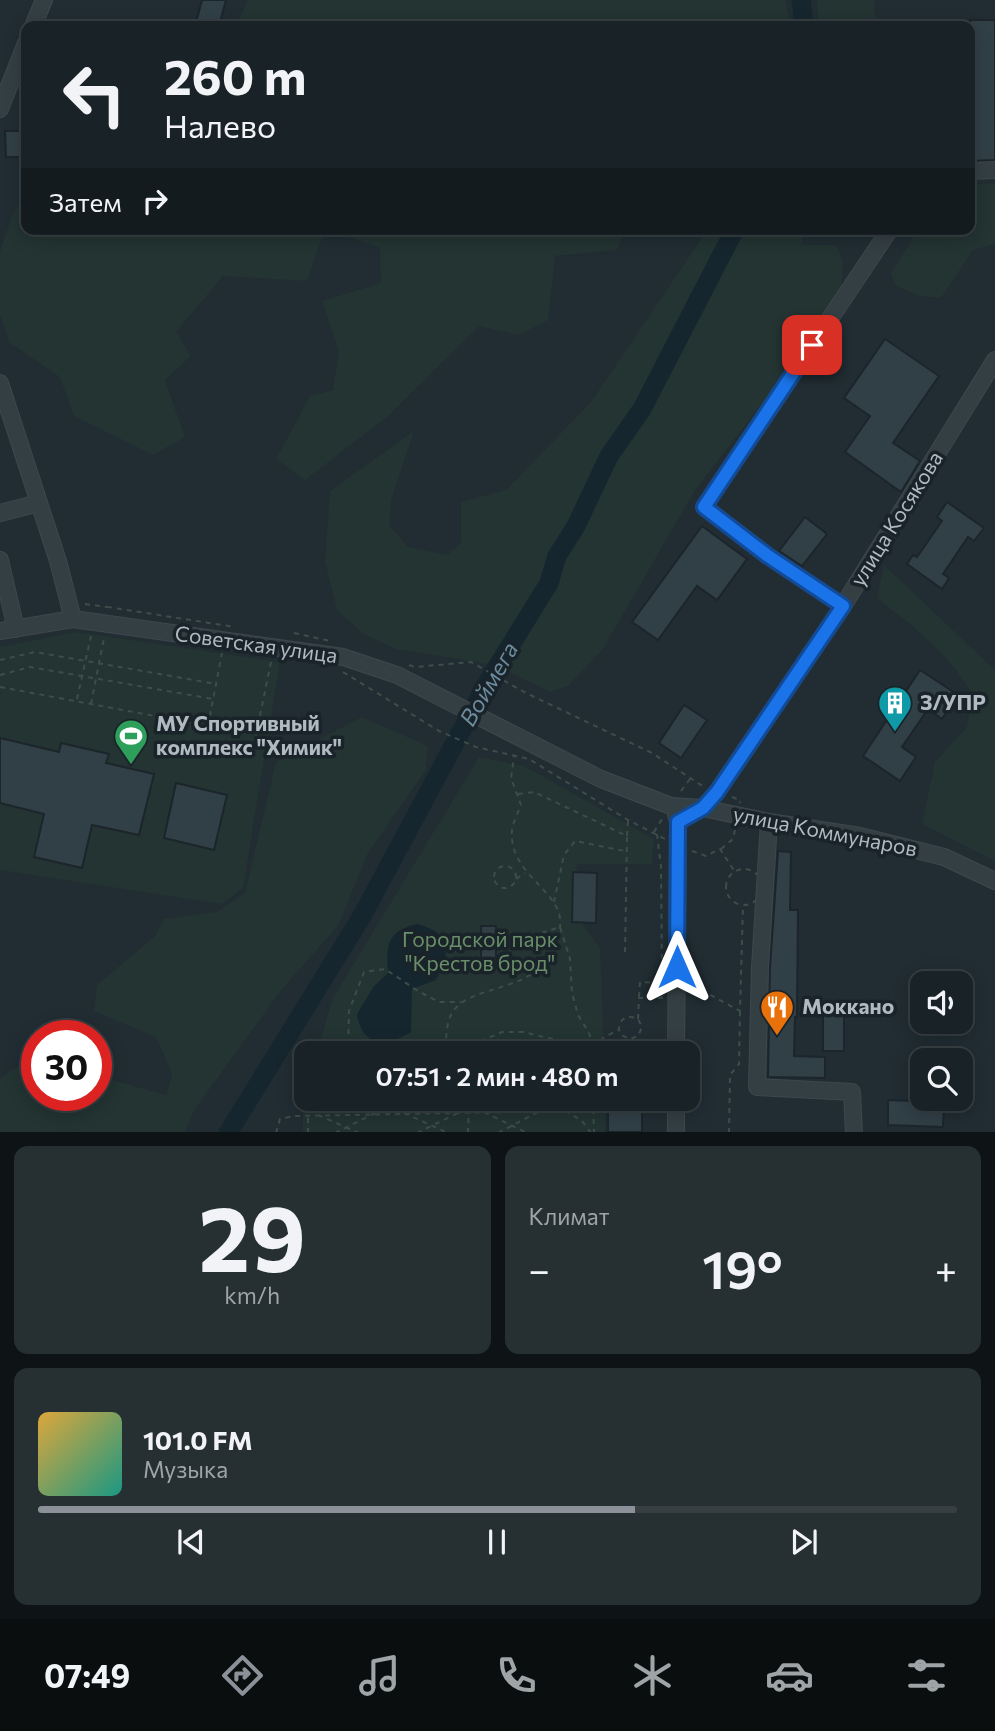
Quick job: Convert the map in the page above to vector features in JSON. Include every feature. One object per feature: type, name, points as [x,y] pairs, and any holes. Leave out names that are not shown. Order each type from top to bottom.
[{"type":"street","points":[[35,21],[44,0]]},
{"type":"street","points":[[0,109],[21,56]]},
{"type":"street","points":[[975,171],[995,170]]},
{"type":"street","points":[[843,606],[768,556],[704,507],[886,235]]},
{"type":"street","name":"улица Косякова","points":[[678,822],[703,808],[717,792],[843,606],[995,360]]},
{"type":"street","points":[[0,383],[58,561],[74,620]]},
{"type":"street","points":[[0,513],[39,503]]},
{"type":"street","points":[[0,560],[8,630]]},
{"type":"street","name":"Советская улица","points":[[8,630],[74,620],[344,657],[397,675],[498,727]]},
{"type":"street","name":"улица Коммунаров","points":[[498,727],[601,779],[671,806],[703,808],[769,822],[860,836],[944,857],[995,881]]},
{"type":"street","points":[[671,806],[678,822],[677,1041]]},
{"type":"street","points":[[769,822],[760,967],[757,1087],[852,1091],[854,1132]]},
{"type":"street","points":[[676,1111],[676,1132]]},
{"type":"path","points":[[68,603],[108,607]]},
{"type":"path","points":[[77,701],[92,632]]},
{"type":"path","points":[[91,704],[105,634],[102,633]]},
{"type":"path","points":[[294,633],[334,641]]},
{"type":"path","points":[[0,660],[35,652],[216,684]]},
{"type":"path","points":[[208,726],[222,652],[230,653]]},
{"type":"path","points":[[0,687],[256,735],[272,659]]},
{"type":"path","points":[[402,663],[415,667],[471,662],[526,693],[652,753],[706,788],[717,792]]},
{"type":"path","points":[[0,675],[30,667],[213,699]]},
{"type":"path","points":[[339,670],[439,731],[476,747],[529,759],[628,820],[678,847],[706,856],[720,849],[735,872]]},
{"type":"path","points":[[514,756],[510,778],[521,805],[512,828],[513,848],[521,867],[558,908],[559,927],[570,959],[572,993],[578,1015],[592,1041]]},
{"type":"path","points":[[517,794],[534,792],[628,836]]},
{"type":"path","points":[[625,954],[628,820]]},
{"type":"path","points":[[657,834],[661,867],[662,999]]},
{"type":"path","points":[[554,903],[564,855],[575,841],[627,851]]},
{"type":"path","points":[[516,879],[514,871],[507,866],[499,868],[494,876],[496,884],[505,888],[512,886],[516,879],[526,872]]},
{"type":"path","points":[[751,870],[762,883],[761,894],[758,899],[743,905],[733,901],[727,891],[728,880],[735,872],[751,870]]},
{"type":"path","points":[[729,1132],[730,1075],[739,1064],[743,905]]},
{"type":"path","points":[[512,936],[538,934],[559,927]]},
{"type":"path","points":[[447,1041],[452,1014],[464,999],[523,979],[544,963],[559,927]]},
{"type":"path","points":[[348,1041],[349,1011],[364,972],[385,969],[439,1002],[462,1002]]},
{"type":"path","points":[[638,1019],[625,1017],[619,1025],[619,1030],[626,1038],[634,1038],[641,1032],[638,1019],[640,982],[662,983]]},
{"type":"path","points":[[639,998],[662,999],[677,992],[705,992],[740,1011]]},
{"type":"path","points":[[601,1041],[619,1030]]},
{"type":"path","points":[[481,1041],[502,1032],[523,1032],[561,1041]]},
{"type":"path","points":[[308,1132],[309,1111]]},
{"type":"path","points":[[276,1132],[280,1119],[308,1114],[470,1111],[468,1132]]},
{"type":"path","points":[[484,1111],[527,1132]]},
{"type":"path","points":[[498,1132],[539,1111]]},
{"type":"path","points":[[566,1111],[582,1121],[592,1132]]},
{"type":"path","points":[[592,1132],[593,1111]]},
{"type":"path","points":[[403,1112],[448,1132]]},
{"type":"path","points":[[417,1132],[461,1112]]},
{"type":"path","points":[[335,1132],[375,1113]]},
{"type":"path","points":[[316,1114],[359,1132]]},
{"type":"green space","points":[[248,0],[785,0],[790,21],[238,21]]},
{"type":"green space","points":[[817,0],[874,0],[876,21],[819,21]]},
{"type":"green space","points":[[995,183],[995,244],[973,250],[941,298],[919,296],[895,285],[891,273],[915,235],[975,235],[975,185]]},
{"type":"green space","points":[[21,202],[21,235],[323,235],[307,281],[223,276],[176,332],[191,356],[165,380],[185,437],[153,455],[74,416],[60,377],[9,342],[0,314],[0,252],[13,212]]},
{"type":"green space","points":[[344,235],[623,235],[617,250],[555,256],[548,320],[519,335],[479,326],[387,417],[305,480],[276,459],[310,396],[333,390],[339,352],[322,301],[381,283],[380,248]]},
{"type":"green space","points":[[704,235],[802,235],[802,245],[836,245],[843,261],[841,298],[809,360],[761,405],[695,490],[603,649],[568,686],[550,692],[495,665],[396,649],[364,634],[337,610],[325,561],[330,491],[414,431],[391,500],[389,525],[408,547],[447,555],[461,543],[461,502],[506,490],[591,402]]},
{"type":"green space","points":[[884,565],[995,670],[995,861],[922,824],[935,762],[967,727],[973,695],[941,653],[877,598]]},
{"type":"green space","name":"МУ Спортивный комплекс \"Химик\"","points":[[76,632],[280,662],[243,888],[222,904],[0,870],[0,647]]},
{"type":"green space","points":[[362,717],[428,746],[426,770],[368,853],[338,926],[282,989],[195,1109],[185,1132],[0,1132],[0,1079],[21,1064],[21,1111],[112,1111],[112,1080],[166,1095],[172,1074],[156,1037],[94,1011],[97,985],[155,936],[164,919],[217,912],[245,893],[276,762]]},
{"type":"green space","name":"Городской парк \"Крестов брод\"","points":[[479,757],[524,766],[654,839],[652,864],[577,864],[574,913],[600,948],[604,1041],[321,1041],[332,1000]]},
{"type":"green space","points":[[303,1111],[605,1111],[605,1132],[303,1132]]},
{"type":"water","points":[[417,924],[437,933],[445,945],[444,961],[436,980],[412,989],[411,1032],[393,1040],[377,1041],[364,1033],[357,1014],[374,986],[388,973],[388,947],[394,935]]},
{"type":"building","points":[[202,0],[226,0],[220,21],[196,21]]},
{"type":"building","points":[[995,20],[995,160],[975,161],[975,21],[970,21]]},
{"type":"building","points":[[5,131],[21,131],[21,157],[6,157]]},
{"type":"building","points":[[885,339],[939,376],[893,443],[920,461],[901,492],[845,452],[870,416],[844,398]]},
{"type":"building","points":[[947,502],[984,528],[974,541],[968,537],[943,574],[949,578],[942,589],[907,564],[913,555],[917,557],[942,521],[937,517]]},
{"type":"building","points":[[805,517],[827,534],[802,566],[779,551]]},
{"type":"building","points":[[702,526],[747,559],[717,600],[697,586],[658,640],[632,622]]},
{"type":"building","name":"З/УПР","points":[[920,670],[958,695],[942,719],[928,709],[902,747],[916,757],[900,781],[863,756]]},
{"type":"building","points":[[684,705],[707,720],[681,758],[659,743]]},
{"type":"building","points":[[0,738],[59,752],[61,743],[109,754],[106,763],[154,774],[139,835],[92,825],[82,868],[34,857],[44,814],[0,803]]},
{"type":"building","points":[[176,783],[227,795],[214,850],[164,838]]},
{"type":"building","points":[[778,851],[791,852],[790,910],[798,910],[794,1056],[825,1057],[825,1078],[768,1077],[770,967]]},
{"type":"building","points":[[573,872],[597,873],[596,923],[572,922]]},
{"type":"building","points":[[481,926],[496,926],[496,958],[481,958]]},
{"type":"building","points":[[823,1008],[844,1009],[844,1051],[823,1051]]},
{"type":"building","points":[[888,1100],[910,1101],[910,1111],[944,1111],[943,1127],[888,1125]]},
{"type":"building","points":[[608,1111],[642,1111],[642,1132],[608,1132]]},
{"type":"waterway","name":"Воймега","points":[[801,0],[803,21]]},
{"type":"waterway","name":"Воймега","points":[[229,1132],[362,916],[486,685],[549,583],[557,556],[576,526],[609,456],[642,409],[732,235]]},
{"type":"place","name":"З/УПР","points":[[895,733]]},
{"type":"place","name":"МУ Спортивный комплекс \"Химик\"","points":[[131,766]]},
{"type":"place","name":"Моккано","points":[[777,1037]]},
{"type":"route","points":[[677,967],[678,822],[703,808],[717,792],[843,606],[768,556],[704,507],[812,345]]}]
